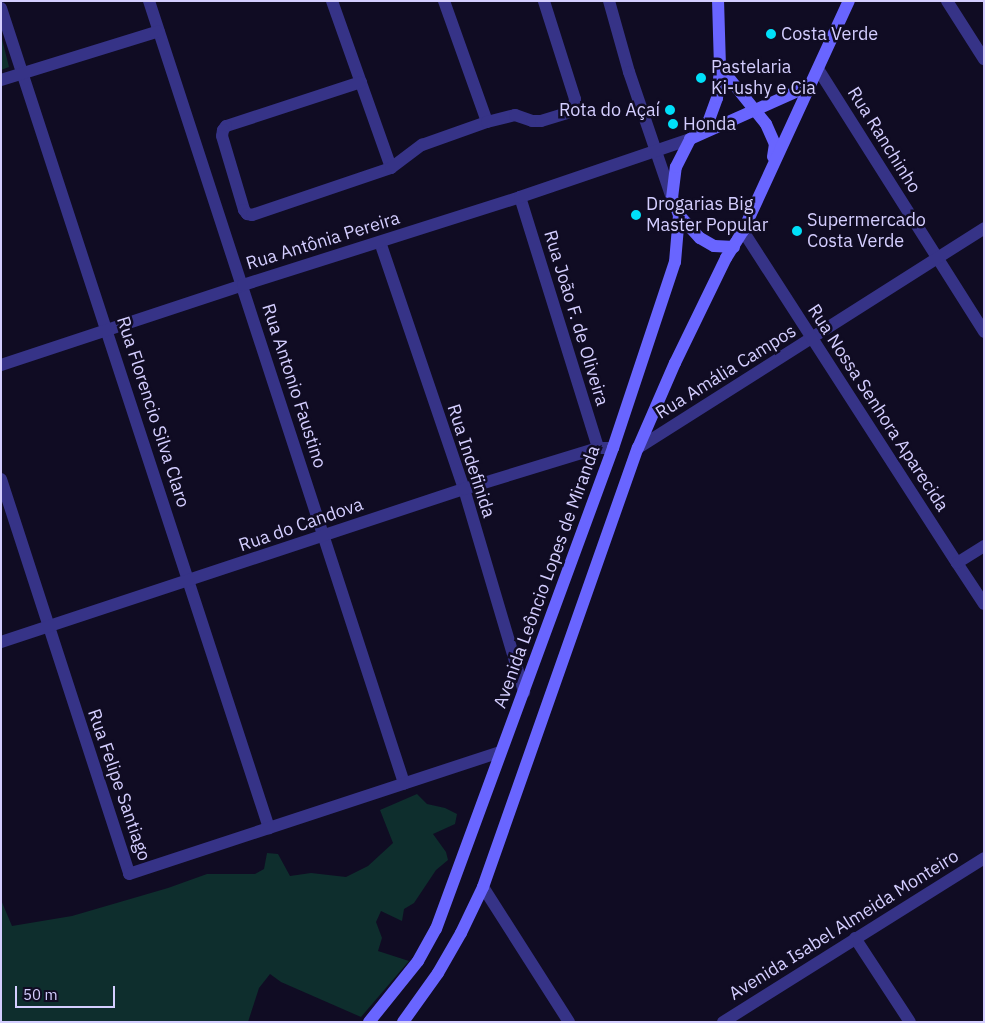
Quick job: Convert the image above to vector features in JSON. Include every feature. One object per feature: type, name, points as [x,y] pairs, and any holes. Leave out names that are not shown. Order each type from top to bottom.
[{"type":"main road","points":[[705,131],[717,98],[720,67],[718,1]]},
{"type":"main road","points":[[403,1022],[438,973],[483,887],[638,448],[675,363],[726,258],[743,231],[849,1]]},
{"type":"main road","points":[[720,67],[766,124],[775,144],[773,164]]},
{"type":"main road","points":[[690,139],[809,86]]},
{"type":"main road","name":"Avenida Leôncio Lopes de Miranda","points":[[368,1022],[418,961],[436,929],[613,448],[675,262],[679,215],[672,198],[676,167],[690,139]]},
{"type":"main road","points":[[679,215],[700,238],[714,246],[734,247]]},
{"type":"street","name":"Rua Antonio Faustino","points":[[149,1],[404,783]]},
{"type":"street","points":[[332,1],[391,168]]},
{"type":"street","points":[[444,1],[487,122]]},
{"type":"street","points":[[361,82],[226,126],[222,136],[244,210],[252,216],[391,168],[426,143],[487,122],[515,115],[532,121],[541,121],[570,112],[574,106],[575,99],[544,1]]},
{"type":"street","points":[[609,1],[629,72],[672,198]]},
{"type":"street","points":[[947,1],[984,59]]},
{"type":"street","name":"Rua Florencio Silva Claro","points":[[1,8],[108,330],[269,828]]},
{"type":"street","points":[[1,80],[21,72],[159,31]]},
{"type":"street","name":"Rua Ranchinho","points":[[818,69],[984,332]]},
{"type":"street","name":"Rua Antônia Pereira","points":[[1,365],[243,285],[520,197],[690,139]]},
{"type":"street","name":"Rua João F. de Oliveira","points":[[520,197],[598,448]]},
{"type":"street","name":"Rua Amália Campos","points":[[638,448],[813,339],[984,228]]},
{"type":"street","name":"Rua Nossa Senhora Aparecida","points":[[743,231],[984,604]]},
{"type":"street","name":"Rua Indefinida","points":[[380,242],[464,489],[524,692]]},
{"type":"street","points":[[734,247],[748,251],[760,258]]},
{"type":"street","name":"Rua do Candova","points":[[1,642],[48,625],[189,582],[464,489],[598,448],[613,448]]},
{"type":"street","name":"Rua Felipe Santiago","points":[[1,479],[129,874],[501,752]]},
{"type":"street","points":[[957,563],[984,546]]},
{"type":"street","name":"Avenida Isabel Almeida Monteiro","points":[[723,1022],[737,1018],[855,938],[984,858]]},
{"type":"street","points":[[483,887],[569,1022]]},
{"type":"street","points":[[855,938],[910,1022]]},
{"type":"green space","points":[[1,35],[9,67],[1,70]]},
{"type":"green space","points":[[417,794],[427,804],[445,808],[457,814],[455,824],[433,834],[446,852],[448,860],[436,870],[414,903],[404,909],[402,921],[381,911],[376,922],[382,938],[378,951],[409,961],[361,1017],[281,982],[270,974],[259,988],[248,1022],[1,1022],[1,900],[12,926],[72,916],[168,888],[207,874],[255,874],[264,869],[267,853],[278,854],[290,876],[311,873],[346,877],[368,866],[393,843],[380,810]]},
{"type":"place","name":"Costa Verde","points":[[771,34]]},
{"type":"place","name":"Pastelaria Ki-ushy e Cia","points":[[701,78]]},
{"type":"place","name":"Rota do Açaí","points":[[670,110]]},
{"type":"place","name":"Honda","points":[[673,124]]},
{"type":"place","name":"Drogarias Big Master Popular","points":[[636,215]]},
{"type":"place","name":"Supermercado Costa Verde","points":[[797,231]]}]
